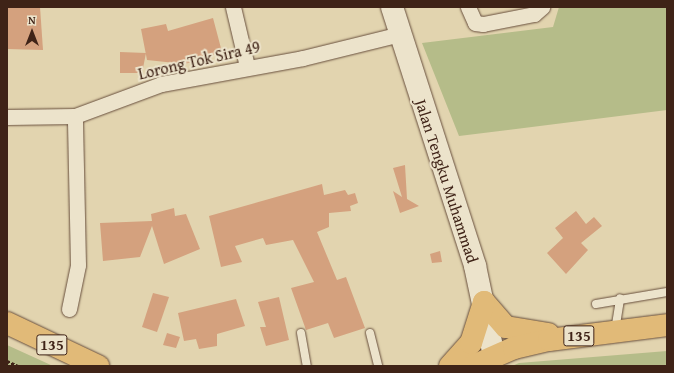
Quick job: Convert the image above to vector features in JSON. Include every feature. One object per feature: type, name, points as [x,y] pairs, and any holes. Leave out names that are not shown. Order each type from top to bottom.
[{"type":"main road","name":"Jalan Tengku Muhammad","points":[[392,7],[484,302],[494,356]]},
{"type":"main road","points":[[484,302],[506,327],[516,331],[584,335]]},
{"type":"main road","points":[[450,366],[471,343],[484,302]]},
{"type":"main road","name":"135","points":[[7,323],[98,366]]},
{"type":"main road","name":"135","points":[[473,366],[494,356],[531,344],[584,335],[667,325]]},
{"type":"street","points":[[233,7],[247,66]]},
{"type":"street","points":[[468,7],[475,23],[483,24],[534,14],[542,7]]},
{"type":"street","name":"Lorong Tok Sira 49","points":[[7,117],[75,116],[160,84],[247,66],[318,55],[400,34]]},
{"type":"street","points":[[69,309],[78,265],[75,116]]},
{"type":"lane","points":[[596,304],[620,298],[667,292]]},
{"type":"lane","points":[[615,331],[620,298]]},
{"type":"lane","points":[[370,333],[378,366]]},
{"type":"lane","points":[[301,334],[307,366]]},
{"type":"path","points":[[7,361],[18,366]]},
{"type":"green space","points":[[559,7],[667,7],[667,110],[459,136],[422,43],[553,27]]},
{"type":"green space","points":[[7,345],[53,366],[7,366]]},
{"type":"green space","points":[[667,351],[667,366],[512,366],[519,363]]},
{"type":"building","points":[[7,7],[40,7],[43,50],[7,49]]},
{"type":"building","points":[[213,18],[222,52],[185,64],[147,60],[141,29],[166,24],[168,31]]},
{"type":"building","points":[[120,52],[146,53],[142,73],[120,73]]},
{"type":"building","points":[[405,165],[407,199],[419,206],[400,213],[393,191],[402,197],[393,168]]},
{"type":"building","points":[[322,184],[324,195],[345,190],[348,195],[355,193],[358,203],[350,206],[351,211],[329,213],[329,227],[317,232],[337,280],[346,277],[365,328],[334,338],[328,323],[306,330],[291,288],[314,282],[293,240],[266,245],[263,238],[235,246],[242,262],[221,267],[209,216]]},
{"type":"building","points":[[174,208],[175,216],[186,214],[200,249],[164,264],[152,226],[140,257],[103,261],[100,223],[152,221],[151,214]]},
{"type":"building","points":[[576,211],[586,224],[594,217],[602,226],[581,243],[588,250],[566,274],[547,253],[563,238],[555,228]]},
{"type":"building","points":[[440,251],[442,262],[432,263],[430,254]]},
{"type":"building","points":[[153,293],[169,297],[157,332],[142,327]]},
{"type":"building","points":[[279,297],[289,340],[266,346],[260,327],[266,327],[258,302]]},
{"type":"building","points":[[236,299],[245,326],[217,334],[217,346],[199,349],[196,339],[184,341],[178,313]]},
{"type":"building","points":[[167,333],[180,337],[176,348],[163,345]]}]
